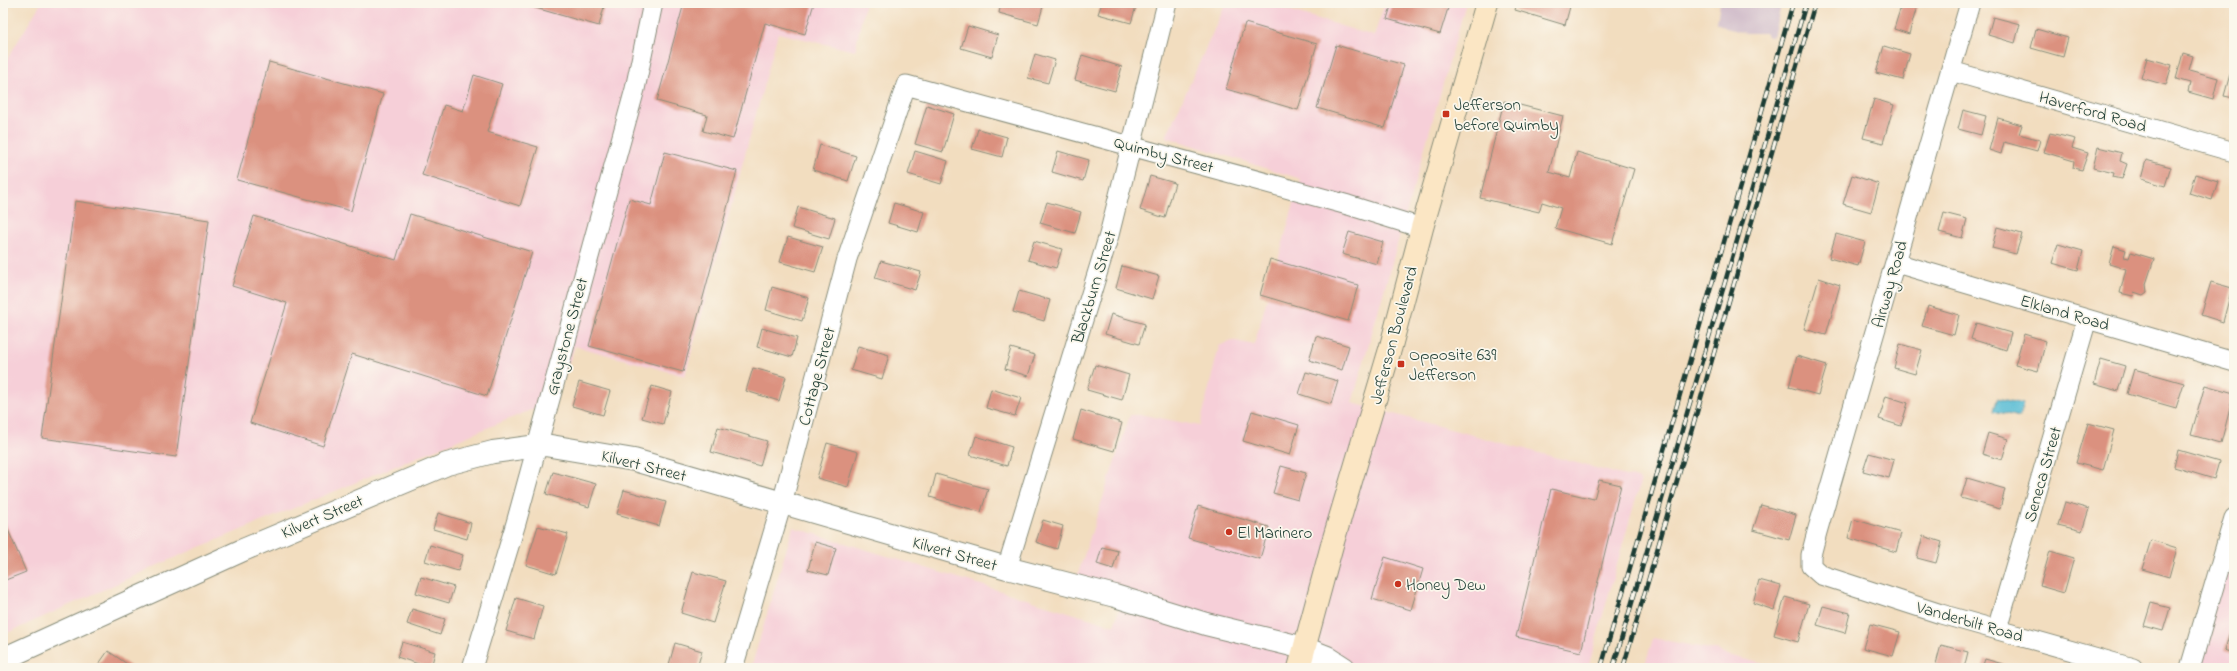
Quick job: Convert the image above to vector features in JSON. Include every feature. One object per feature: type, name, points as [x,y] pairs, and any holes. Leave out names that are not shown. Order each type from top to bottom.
[{"type":"main road","name":"Jefferson Boulevard","points":[[1302,658],[1332,545],[1391,346],[1422,228],[1488,3]]},
{"type":"street","name":"Graystone Street","points":[[472,668],[516,523],[634,90],[653,3]]},
{"type":"street","name":"Blackburn Street","points":[[1007,568],[1109,236],[1168,3]]},
{"type":"street","name":"Airway Road","points":[[1811,566],[1811,555],[1817,532],[1970,3]]},
{"type":"street","name":"Haverford Road","points":[[1951,71],[2234,152]]},
{"type":"street","name":"Quimby Street","points":[[906,85],[1133,145],[1341,203],[1422,228]]},
{"type":"street","name":"Cottage Street","points":[[733,668],[782,504],[847,259],[906,85]]},
{"type":"street","name":"Elkland Road","points":[[1896,263],[2234,362]]},
{"type":"street","name":"Seneca Street","points":[[1997,629],[2087,319]]},
{"type":"street","name":"Kilvert Street","points":[[3,659],[243,550],[447,464],[493,452],[545,445],[634,460],[1007,568],[1115,596],[1206,624],[1302,658],[1327,657],[1344,668]]},
{"type":"street","points":[[2190,668],[2234,518]]},
{"type":"street","name":"Vanderbilt Road","points":[[1811,566],[1821,575],[1997,629],[2082,661],[2133,668]]},
{"type":"shaded area","points":[[41,3],[865,3],[855,51],[778,33],[685,376],[575,346],[555,400],[176,557],[3,635],[3,66]]},
{"type":"shaded area","points":[[1226,3],[1266,3],[1374,36],[1385,3],[1466,3],[1352,403],[1641,480],[1588,668],[751,668],[793,527],[1114,626],[1121,604],[1074,586],[1130,415],[1144,415],[1200,426],[1219,346],[1232,340],[1254,345],[1301,179],[1166,137]]},
{"type":"shaded area","points":[[1720,3],[1782,3],[1773,36],[1769,37],[1766,33],[1746,33],[1726,28],[1717,23]]},
{"type":"shaded area","points":[[2234,526],[2234,668],[2192,668]]},
{"type":"shaded area","points":[[1653,638],[1720,651],[1724,654],[1779,668],[1644,668]]},
{"type":"water","points":[[1997,398],[2023,404],[2019,417],[1994,411]]},
{"type":"building","points":[[518,3],[605,3],[599,26]]},
{"type":"building","points":[[684,3],[814,3],[805,34],[765,23],[733,139],[703,131],[707,115],[657,101]]},
{"type":"building","points":[[1001,3],[1044,3],[1038,24],[999,13]]},
{"type":"building","points":[[1102,3],[1137,3],[1131,23],[1098,14]]},
{"type":"building","points":[[1392,3],[1442,3],[1449,5],[1440,34],[1387,19]]},
{"type":"building","points":[[1517,3],[1571,3],[1565,25],[1515,10]]},
{"type":"building","points":[[1902,3],[1918,3],[1909,34],[1894,29]]},
{"type":"building","points":[[1993,17],[2020,24],[2015,43],[1988,35]]},
{"type":"building","points":[[1245,23],[1317,44],[1298,110],[1226,89]]},
{"type":"building","points":[[968,26],[998,35],[992,57],[961,48]]},
{"type":"building","points":[[2036,29],[2068,38],[2063,57],[2031,48]]},
{"type":"building","points":[[1336,45],[1404,65],[1385,128],[1317,108]]},
{"type":"building","points":[[1884,46],[1910,54],[1903,80],[1876,73]]},
{"type":"building","points":[[2183,53],[2193,56],[2189,70],[2218,78],[2213,99],[2188,92],[2190,83],[2176,79]]},
{"type":"building","points":[[1035,54],[1055,60],[1048,83],[1028,78]]},
{"type":"building","points":[[1082,55],[1122,67],[1115,91],[1075,80]]},
{"type":"building","points":[[2147,58],[2172,65],[2166,85],[2141,78]]},
{"type":"building","points":[[269,62],[383,94],[351,211],[237,180]]},
{"type":"building","points":[[2232,67],[2234,67],[2234,98],[2224,96]]},
{"type":"building","points":[[474,75],[502,84],[487,132],[538,147],[520,206],[422,175],[444,105],[463,111]]},
{"type":"building","points":[[1874,99],[1894,105],[1883,143],[1863,138]]},
{"type":"building","points":[[1504,101],[1563,116],[1549,172],[1570,178],[1577,152],[1634,169],[1612,244],[1555,228],[1561,208],[1542,202],[1539,212],[1480,198]]},
{"type":"building","points":[[927,105],[954,114],[943,152],[915,144]]},
{"type":"building","points":[[1963,110],[1986,116],[1981,135],[1958,129]]},
{"type":"building","points":[[1998,118],[2022,125],[2019,134],[2040,140],[2037,151],[2004,142],[2001,154],[1989,150]]},
{"type":"building","points":[[978,129],[1007,137],[1002,157],[972,149]]},
{"type":"building","points":[[2050,133],[2075,139],[2072,148],[2088,153],[2082,170],[2073,168],[2074,161],[2044,152]]},
{"type":"building","points":[[820,145],[856,156],[848,181],[813,170]]},
{"type":"building","points":[[2098,147],[2122,153],[2120,161],[2127,164],[2122,179],[2113,177],[2114,173],[2093,168]]},
{"type":"building","points":[[915,151],[948,161],[941,184],[908,174]]},
{"type":"building","points":[[1058,151],[1089,160],[1083,181],[1052,172]]},
{"type":"building","points":[[665,152],[737,171],[683,372],[589,346],[629,199],[651,205]]},
{"type":"building","points":[[2146,160],[2171,167],[2165,186],[2141,179]]},
{"type":"building","points":[[2195,174],[2218,181],[2212,200],[2189,193]]},
{"type":"building","points":[[1852,175],[1879,184],[1871,212],[1843,204]]},
{"type":"building","points":[[1150,176],[1175,183],[1165,218],[1140,210]]},
{"type":"building","points":[[75,201],[209,220],[176,457],[42,438]]},
{"type":"building","points":[[1047,202],[1081,212],[1075,233],[1040,223]]},
{"type":"building","points":[[894,203],[924,212],[918,232],[888,223]]},
{"type":"building","points":[[798,207],[835,218],[829,239],[792,228]]},
{"type":"building","points":[[1944,213],[1967,219],[1962,238],[1939,232]]},
{"type":"building","points":[[410,214],[532,252],[487,396],[352,354],[323,446],[250,423],[287,303],[232,286],[254,216],[396,260]]},
{"type":"building","points":[[1997,227],[2022,234],[2016,254],[1992,248]]},
{"type":"building","points":[[1349,232],[1383,242],[1377,264],[1342,254]]},
{"type":"building","points":[[1836,234],[1865,242],[1858,266],[1829,258]]},
{"type":"building","points":[[788,237],[823,247],[815,272],[780,262]]},
{"type":"building","points":[[1034,241],[1062,249],[1056,268],[1028,260]]},
{"type":"building","points":[[2058,244],[2083,251],[2078,270],[2052,263]]},
{"type":"building","points":[[2114,246],[2126,250],[2124,257],[2129,258],[2131,252],[2154,259],[2146,284],[2147,292],[2143,295],[2134,292],[2133,296],[2120,293],[2126,269],[2109,264]]},
{"type":"building","points":[[1270,259],[1358,285],[1348,321],[1260,295]]},
{"type":"building","points":[[881,261],[921,272],[915,290],[875,278]]},
{"type":"building","points":[[1122,266],[1159,276],[1152,299],[1116,288]]},
{"type":"building","points":[[1819,278],[1840,285],[1826,335],[1804,329]]},
{"type":"building","points":[[2211,282],[2232,288],[2223,322],[2201,315]]},
{"type":"building","points":[[772,287],[809,298],[802,321],[766,310]]},
{"type":"building","points":[[1019,291],[1050,300],[1044,321],[1013,312]]},
{"type":"building","points":[[1928,306],[1959,315],[1954,335],[1922,326]]},
{"type":"building","points":[[1111,314],[1145,324],[1139,344],[1105,334]]},
{"type":"building","points":[[1976,323],[2011,333],[2006,350],[1971,339]]},
{"type":"building","points":[[762,328],[797,338],[792,357],[757,347]]},
{"type":"building","points":[[2024,334],[2046,341],[2038,371],[2015,365]]},
{"type":"building","points":[[1316,336],[1349,346],[1342,370],[1309,360]]},
{"type":"building","points":[[1900,344],[1922,350],[1915,374],[1894,368]]},
{"type":"building","points":[[858,346],[889,355],[882,379],[851,370]]},
{"type":"building","points":[[1011,348],[1035,355],[1028,376],[1005,369]]},
{"type":"building","points":[[1797,356],[1827,365],[1818,395],[1789,387]]},
{"type":"building","points":[[2101,359],[2125,366],[2118,391],[2094,384]]},
{"type":"building","points":[[1095,365],[1129,375],[1122,400],[1087,390]]},
{"type":"building","points":[[753,368],[786,377],[779,401],[746,391]]},
{"type":"building","points":[[2134,369],[2184,383],[2176,408],[2127,394]]},
{"type":"building","points":[[1306,372],[1338,381],[1331,404],[1299,394]]},
{"type":"building","points":[[579,382],[610,391],[603,415],[572,406]]},
{"type":"building","points":[[2205,385],[2234,393],[2221,443],[2191,435]]},
{"type":"building","points":[[652,386],[672,392],[663,424],[642,418]]},
{"type":"building","points":[[991,389],[1021,398],[1015,416],[986,408]]},
{"type":"building","points":[[1886,396],[1908,403],[1901,426],[1879,419]]},
{"type":"building","points":[[1081,410],[1122,423],[1114,451],[1073,439]]},
{"type":"building","points":[[1252,411],[1299,425],[1290,455],[1243,441]]},
{"type":"building","points":[[2088,423],[2114,430],[2103,470],[2076,463]]},
{"type":"building","points":[[718,427],[767,441],[760,466],[711,452]]},
{"type":"building","points":[[1988,433],[2008,439],[2002,460],[1982,454]]},
{"type":"building","points":[[976,436],[1012,447],[1007,466],[970,455]]},
{"type":"building","points":[[827,443],[858,452],[848,487],[817,478]]},
{"type":"building","points":[[2178,450],[2219,462],[2214,479],[2174,467]]},
{"type":"building","points":[[1869,453],[1894,460],[1889,478],[1863,471]]},
{"type":"building","points":[[1281,466],[1306,473],[1298,500],[1273,493]]},
{"type":"building","points":[[553,472],[596,484],[589,507],[546,494]]},
{"type":"building","points":[[936,474],[988,489],[981,512],[930,497]]},
{"type":"building","points":[[1967,478],[2005,489],[2000,509],[1961,498]]},
{"type":"building","points":[[1599,480],[1621,485],[1581,652],[1516,637],[1551,489],[1594,499]]},
{"type":"building","points":[[624,490],[666,502],[659,526],[617,514]]},
{"type":"building","points":[[2065,502],[2089,509],[2082,531],[2058,525]]},
{"type":"building","points":[[1761,505],[1796,515],[1789,540],[1753,530]]},
{"type":"building","name":"El Marinero","points":[[1198,506],[1269,527],[1260,559],[1188,538]]},
{"type":"building","points":[[438,513],[471,523],[467,539],[433,529]]},
{"type":"building","points":[[3,518],[26,572],[3,581]]},
{"type":"building","points":[[1853,519],[1901,533],[1896,552],[1848,538]]},
{"type":"building","points":[[1043,520],[1063,526],[1057,549],[1036,542]]},
{"type":"building","points":[[538,526],[568,534],[556,574],[526,565]]},
{"type":"building","points":[[1923,536],[1942,542],[1936,563],[1917,558]]},
{"type":"building","points":[[2151,540],[2177,548],[2169,577],[2142,569]]},
{"type":"building","points":[[815,542],[836,548],[828,575],[808,570]]},
{"type":"building","points":[[430,545],[463,555],[458,571],[425,561]]},
{"type":"building","points":[[1102,547],[1118,551],[1113,569],[1097,564]]},
{"type":"building","points":[[2050,551],[2074,558],[2064,593],[2040,586]]},
{"type":"building","name":"Honey Dew","points":[[1385,557],[1423,569],[1411,610],[1372,599]]},
{"type":"building","points":[[693,572],[726,581],[713,623],[681,613]]},
{"type":"building","points":[[421,577],[454,587],[449,603],[416,593]]},
{"type":"building","points":[[1759,580],[1781,586],[1774,610],[1753,603]]},
{"type":"building","points":[[1785,597],[1809,604],[1798,642],[1774,635]]},
{"type":"building","points":[[516,598],[543,606],[534,639],[506,631]]},
{"type":"building","points":[[2151,603],[2170,608],[2163,631],[2144,626]]},
{"type":"building","points":[[1823,606],[1850,613],[1845,633],[1817,625]]},
{"type":"building","points":[[412,609],[445,619],[440,635],[407,624]]},
{"type":"building","points":[[1870,624],[1900,632],[1893,656],[1863,648]]},
{"type":"building","points":[[2231,628],[2234,629],[2234,653],[2225,650]]},
{"type":"building","points":[[402,642],[435,652],[431,668],[397,657]]},
{"type":"building","points":[[675,643],[702,651],[697,668],[668,668]]},
{"type":"building","points":[[1941,645],[1968,652],[1964,668],[1935,668]]},
{"type":"building","points":[[108,651],[133,668],[96,668]]},
{"type":"building","points":[[1985,659],[2010,666],[2010,668],[1982,668]]},
{"type":"railway","points":[[1601,668],[1793,3]]},
{"type":"railway","points":[[1613,668],[1806,3]]},
{"type":"railway","points":[[1623,668],[1815,3]]},
{"type":"place","name":"Jefferson before Quimby","points":[[1446,114]]},
{"type":"place","name":"Opposite 639 Jefferson","points":[[1401,364]]},
{"type":"place","name":"El Marinero","points":[[1229,532]]},
{"type":"place","name":"Honey Dew","points":[[1398,584]]}]
